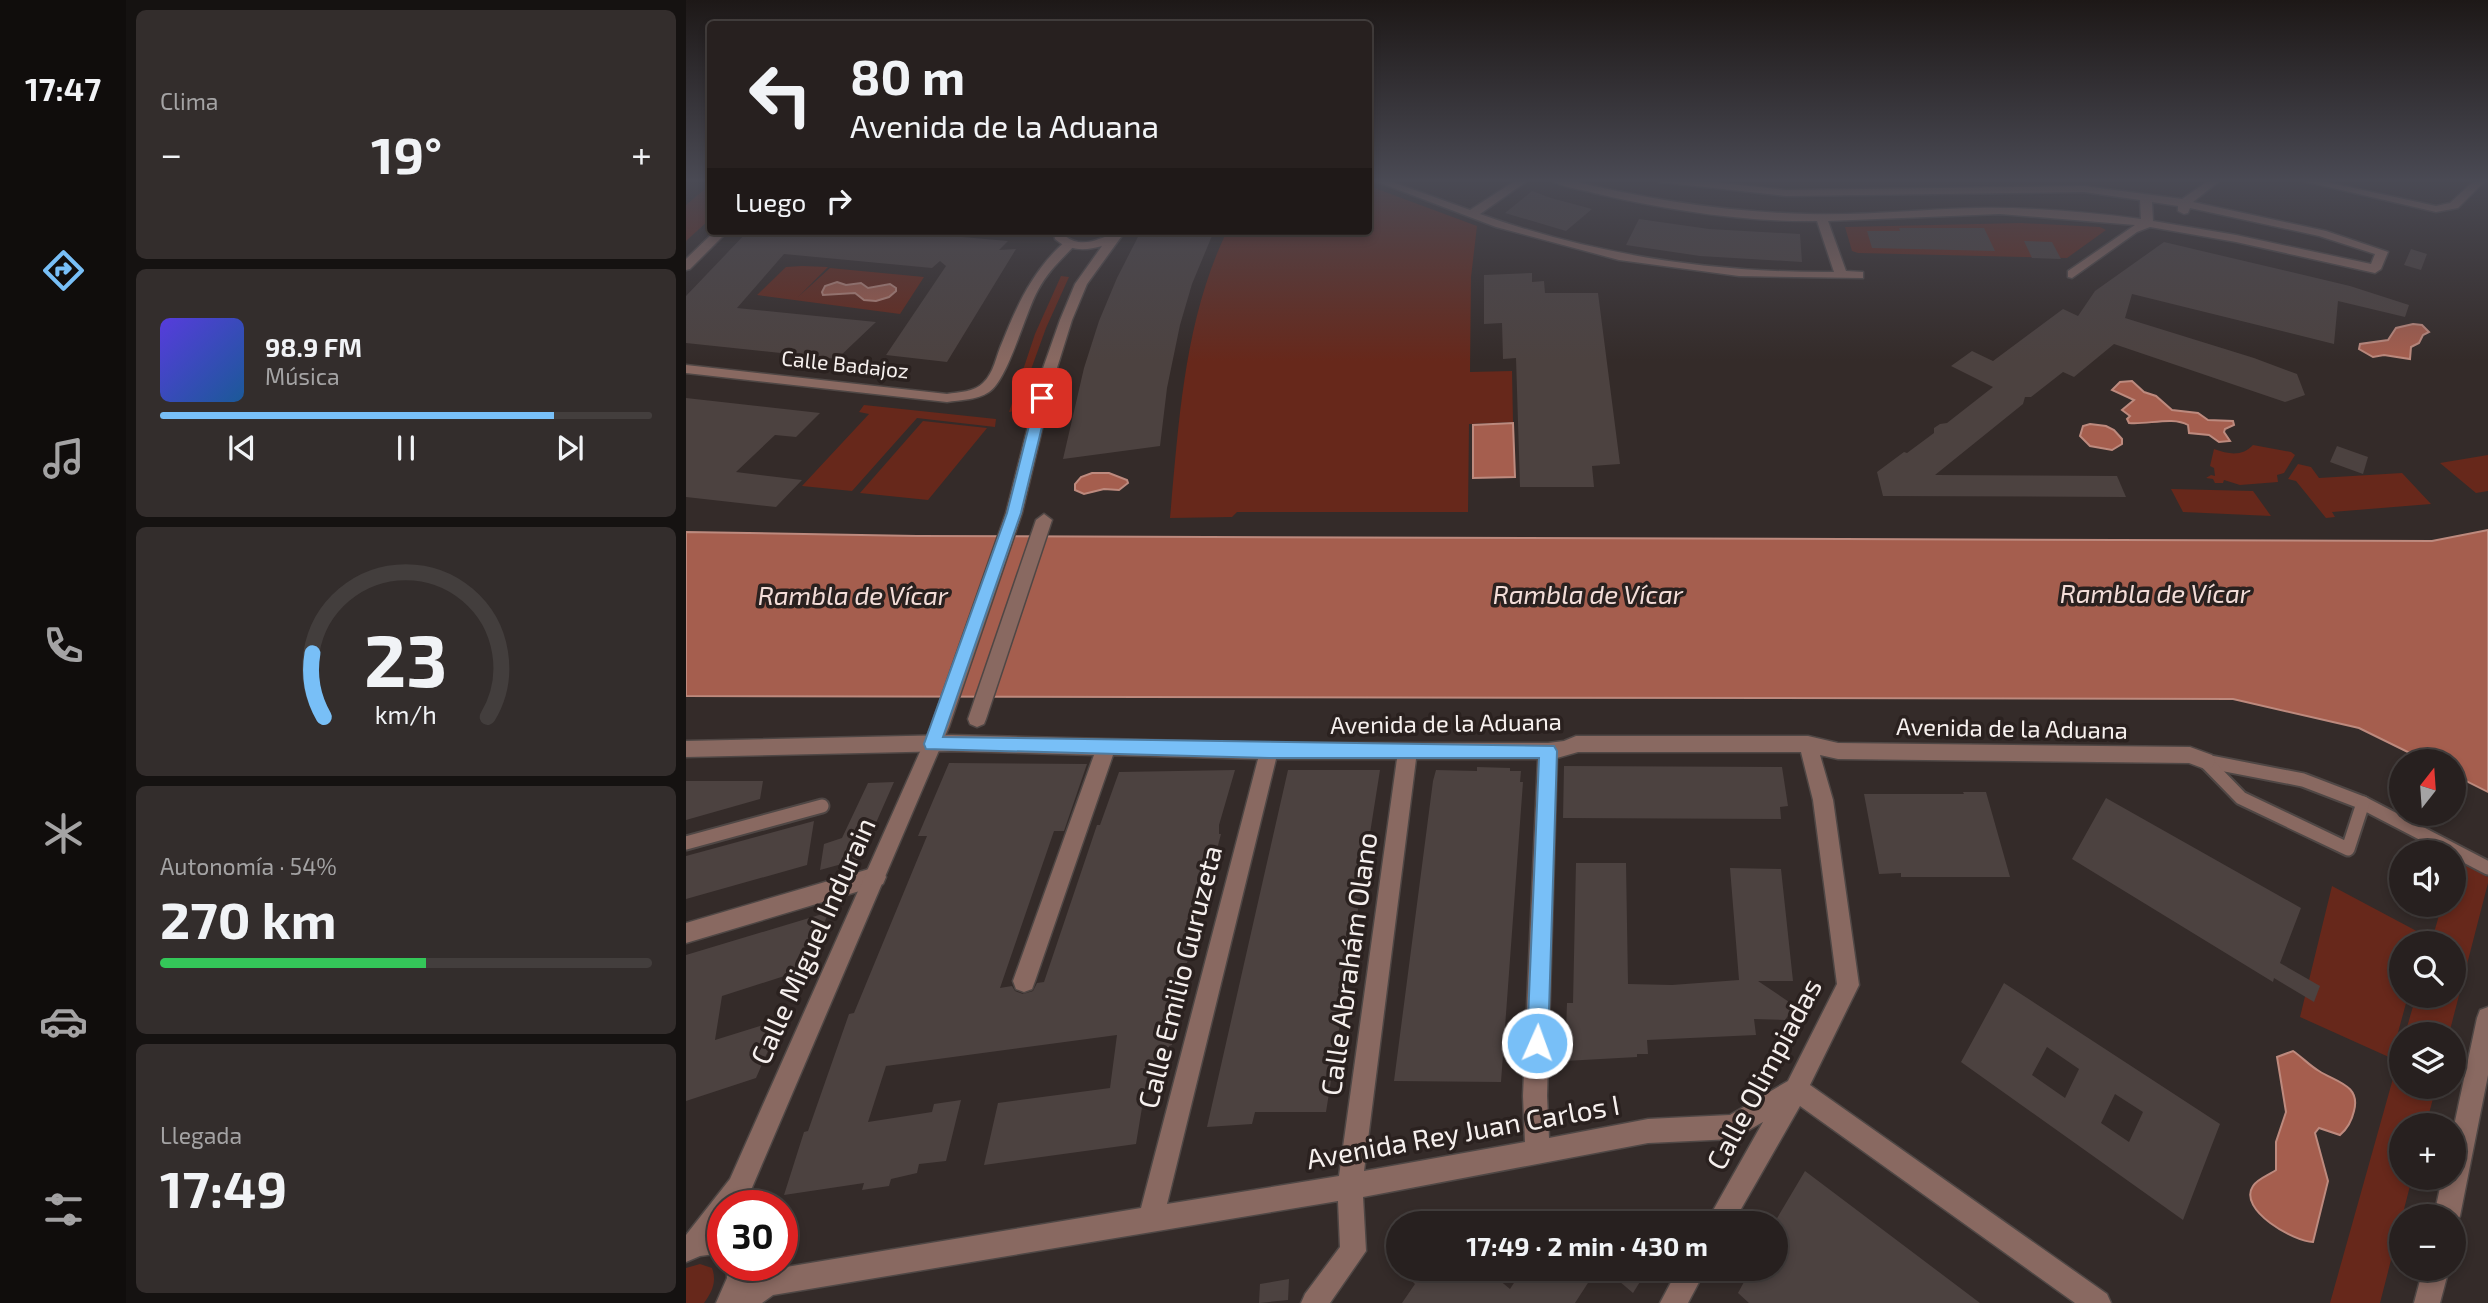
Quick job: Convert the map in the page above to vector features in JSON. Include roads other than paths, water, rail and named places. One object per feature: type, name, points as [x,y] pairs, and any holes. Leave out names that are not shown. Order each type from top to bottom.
[{"type":"street","points":[[686,267],[713,240]]},
{"type":"street","points":[[1065,240],[1076,245],[1098,240]]},
{"type":"street","points":[[1081,284],[1114,240]]},
{"type":"street","points":[[1549,240],[1624,257],[1687,267],[1859,275]]},
{"type":"street","points":[[1829,240],[1841,275]]},
{"type":"street","points":[[2072,274],[2119,240]]},
{"type":"street","points":[[2242,240],[2375,270],[2382,252],[2343,240]]},
{"type":"street","points":[[1076,245],[1081,284]]},
{"type":"street","name":"Calle Badajoz","points":[[686,369],[947,398],[968,396],[984,390],[993,380],[1018,319],[1054,256],[1076,245]]},
{"type":"street","name":"Calle Miguel Indurain","points":[[736,1190],[876,877],[943,718],[1014,513],[1049,371],[1081,284]]},
{"type":"street","points":[[978,719],[1044,520]]},
{"type":"street","name":"Avenida de la Aduana","points":[[686,749],[932,744],[1269,751],[1548,751],[1567,750],[1576,744],[1808,744],[1838,751],[2190,755],[2205,761]]},
{"type":"street","name":"Calle Olimpiadas","points":[[1726,1211],[1796,1089],[1848,985],[1823,800],[1808,744]]},
{"type":"street","points":[[1024,981],[1106,747]]},
{"type":"street","name":"Calle Emilio Guruzeta","points":[[1151,1218],[1269,751]]},
{"type":"street","name":"Calle Abrahám Olano","points":[[1314,1303],[1353,1251],[1350,1185],[1408,751]]},
{"type":"street","points":[[1538,1152],[1535,1097],[1548,751]]},
{"type":"street","points":[[686,933],[876,877]]},
{"type":"street","points":[[2449,1204],[2488,1018]]},
{"type":"street","points":[[1796,1089],[2098,1303]]},
{"type":"street","name":"Avenida Rey Juan Carlos I","points":[[740,1303],[768,1283],[1350,1185],[1648,1130],[1733,1127],[1796,1089]]},
{"type":"street","points":[[729,1303],[739,1281]]},
{"type":"street","points":[[1673,1303],[1686,1281]]},
{"type":"street","points":[[2427,1303],[2433,1281]]},
{"type":"lane","points":[[2205,761],[2241,798],[2348,849],[2363,803]]},
{"type":"lane","points":[[2205,761],[2303,780],[2363,803],[2488,868]]},
{"type":"lane","points":[[686,843],[822,806]]},
{"type":"water","points":[[837,282],[846,285],[861,283],[868,288],[890,284],[896,291],[889,297],[876,301],[864,300],[855,293],[823,295],[825,286]]},
{"type":"water","points":[[2422,325],[2429,332],[2411,347],[2410,359],[2384,355],[2373,357],[2359,349],[2360,344],[2388,340],[2396,328]]},
{"type":"water","points":[[2132,381],[2172,410],[2198,413],[2208,420],[2233,421],[2234,425],[2224,432],[2230,441],[2219,442],[2209,435],[2189,433],[2188,425],[2182,422],[2129,423],[2127,419],[2130,416],[2122,410],[2134,400],[2112,390],[2120,382]]},
{"type":"water","points":[[1513,423],[1515,477],[1473,478],[1473,425]]},
{"type":"water","points":[[2090,424],[2114,430],[2122,439],[2122,444],[2112,450],[2090,446],[2080,436],[2083,426]]},
{"type":"water","points":[[1092,473],[1109,473],[1127,480],[1128,483],[1119,490],[1104,489],[1084,494],[1075,490],[1075,484],[1081,477]]},
{"type":"water","name":"Rambla de Vícar","points":[[2488,530],[2488,792],[2466,781],[2466,749],[2402,749],[2359,728],[2233,699],[686,696],[686,532],[917,536],[2432,541]]},
{"type":"water","points":[[2293,1051],[2316,1069],[2346,1085],[2354,1095],[2355,1102],[2351,1121],[2340,1135],[2319,1128],[2315,1133],[2328,1181],[2313,1242],[2294,1237],[2270,1223],[2253,1205],[2250,1195],[2253,1186],[2260,1179],[2276,1170],[2276,1142],[2286,1112],[2277,1057]]}]
